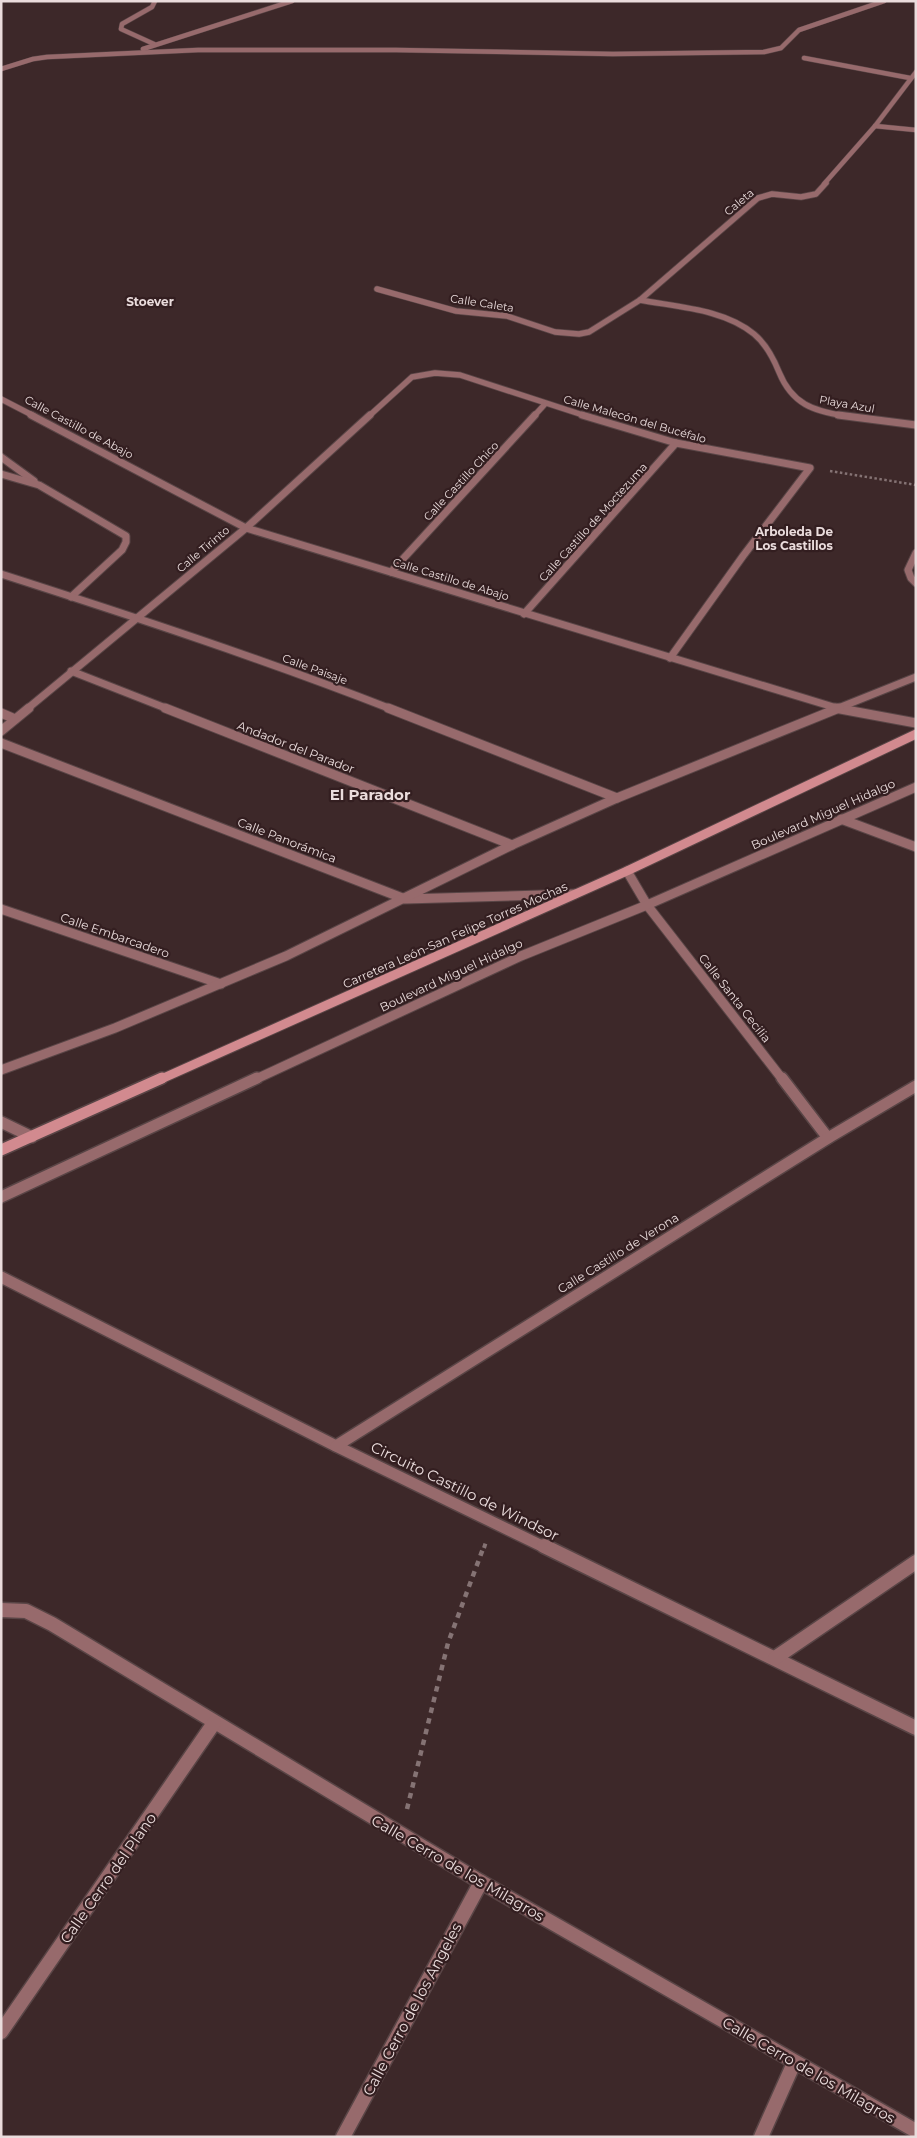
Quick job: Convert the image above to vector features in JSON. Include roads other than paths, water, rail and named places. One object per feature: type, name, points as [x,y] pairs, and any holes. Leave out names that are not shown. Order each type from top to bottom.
[{"type":"main road","name":"Carretera León-San Felipe Torres Mochas","points":[[1,1150],[627,871],[916,734]]},
{"type":"street","points":[[154,1],[152,7],[122,24],[121,29],[154,44]]},
{"type":"street","points":[[135,52],[154,44],[292,1]]},
{"type":"street","points":[[1,69],[33,59],[135,52],[290,49],[613,54],[764,52],[781,48],[799,30],[884,1]]},
{"type":"street","points":[[804,58],[910,78]]},
{"type":"street","name":"Caleta","points":[[554,332],[567,334],[589,332],[640,300],[758,198],[772,194],[800,197],[816,194],[875,126],[916,72]]},
{"type":"street","points":[[875,126],[916,130]]},
{"type":"street","name":"Calle Caleta","points":[[377,289],[461,312],[520,319],[554,332]]},
{"type":"street","name":"Playa Azul","points":[[640,300],[707,313],[734,321],[765,344],[786,390],[811,408],[836,414],[916,425]]},
{"type":"street","name":"Calle Malecón del Bucéfalo","points":[[412,377],[435,373],[460,375],[545,404],[676,443],[810,468],[743,556],[670,658]]},
{"type":"street","name":"Calle Tirinto","points":[[1,731],[71,671],[246,528],[412,377]]},
{"type":"street","name":"Calle Castillo de Abajo","points":[[1,399],[246,528],[838,709],[916,723]]},
{"type":"street","name":"Calle Castillo Chico","points":[[391,572],[545,404]]},
{"type":"street","name":"Calle Castillo de Moctezuma","points":[[524,614],[676,443]]},
{"type":"street","points":[[1,457],[39,485]]},
{"type":"street","points":[[1,474],[48,489],[126,536],[126,542],[122,550],[72,597]]},
{"type":"street","points":[[916,553],[908,570],[911,578],[916,583]]},
{"type":"street","name":"Calle Paisaje","points":[[1,574],[138,618],[329,685],[617,798]]},
{"type":"street","name":"Andador del Parador","points":[[71,671],[512,845]]},
{"type":"street","points":[[1,1070],[115,1028],[221,984],[286,956],[512,845],[617,798],[916,677]]},
{"type":"street","points":[[1,713],[16,718]]},
{"type":"street","name":"Calle Panorámica","points":[[1,743],[405,899],[576,894]]},
{"type":"street","name":"Boulevard Miguel Hidalgo","points":[[1,1197],[521,956],[647,905],[916,787]]},
{"type":"street","points":[[841,819],[916,847]]},
{"type":"street","name":"Calle Santa Cecilia","points":[[627,871],[647,905],[828,1138]]},
{"type":"street","name":"Calle Embarcadero","points":[[1,909],[221,984]]},
{"type":"street","name":"Calle Castillo de Verona","points":[[336,1446],[828,1138],[916,1086]]},
{"type":"street","points":[[1,1122],[32,1137]]},
{"type":"street","name":"Circuito Castillo de Windsor","points":[[1,1278],[336,1446],[916,1728]]},
{"type":"street","points":[[775,1658],[916,1562]]},
{"type":"street","name":"Calle Cerro de los Milagros","points":[[1,1610],[26,1611],[52,1624],[214,1724],[481,1882],[794,2063],[916,2131]]},
{"type":"street","name":"Calle Cerro del Plano","points":[[1,2032],[214,1724]]},
{"type":"street","name":"Calle Cerro de los Angeles","points":[[343,2137],[481,1882]]},
{"type":"street","points":[[761,2137],[794,2063]]},
{"type":"district","name":"Stoever","points":[[150,301]]},
{"type":"district","name":"Arboleda De Los Castillos","points":[[794,538]]},
{"type":"district","name":"El Parador","points":[[370,794]]}]
